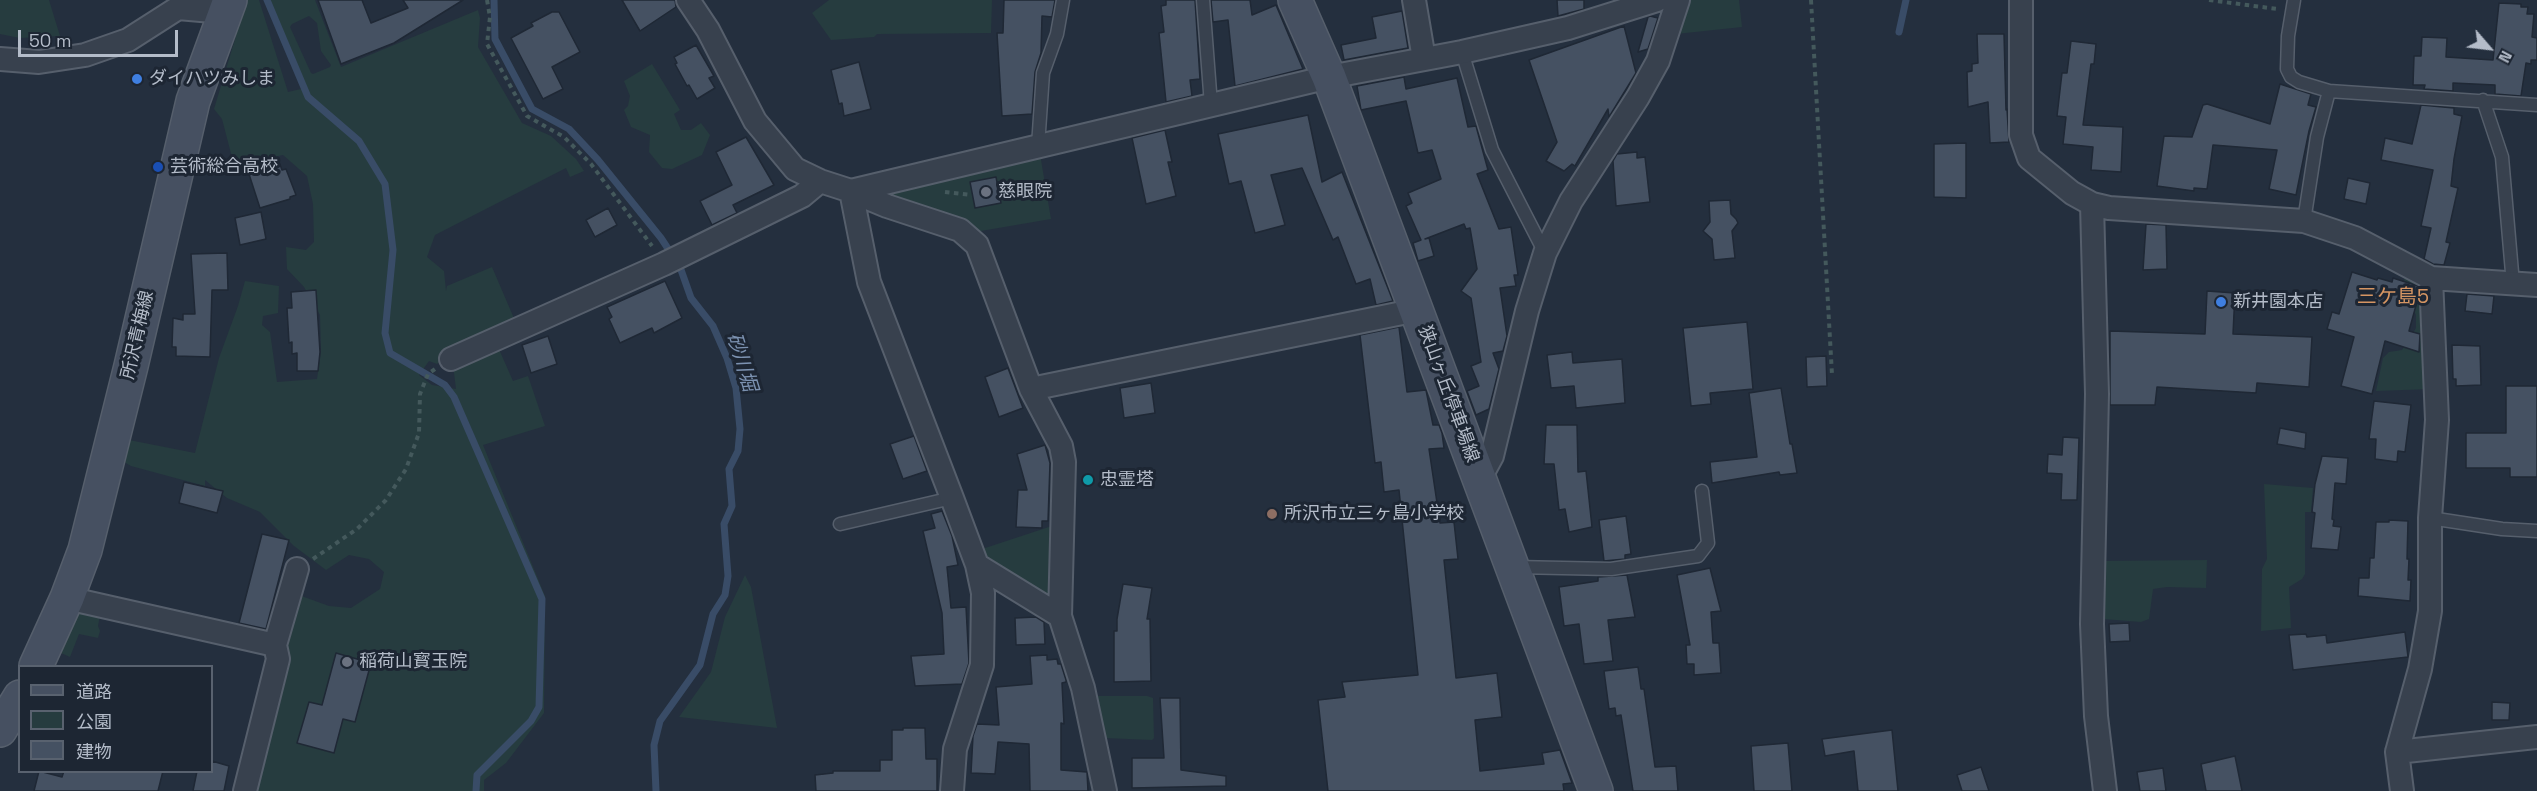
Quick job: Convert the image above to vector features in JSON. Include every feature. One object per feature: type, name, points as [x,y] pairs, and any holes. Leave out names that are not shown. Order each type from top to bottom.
[{"type":"main road","name":"狭山ヶ丘停車場線","points":[[1295,0],[1329,77],[1596,791]]},
{"type":"main road","name":"所沢青梅線","points":[[36,665],[67,598],[84,550],[193,100],[227,6]]},
{"type":"main road","points":[[0,730],[18,700]]},
{"type":"street","points":[[688,0],[708,30],[762,130],[795,169],[820,181],[960,231],[977,245],[1031,389],[1061,446],[1064,462],[1060,616],[1083,688],[1105,791]]},
{"type":"street","points":[[1414,0],[1424,59]]},
{"type":"street","points":[[851,191],[1329,77],[1462,52],[1568,28],[1657,0]]},
{"type":"street","points":[[1480,478],[1492,456],[1527,311],[1545,253],[1571,201],[1638,97],[1658,61],[1678,0]]},
{"type":"street","points":[[2020,0],[2021,135],[2029,158],[2072,193],[2092,204],[2109,208],[2304,221],[2355,238],[2431,278],[2537,285]]},
{"type":"street","points":[[0,59],[39,62],[85,56],[128,40],[178,8],[227,6]]},
{"type":"street","points":[[451,359],[674,259],[802,196],[820,181]]},
{"type":"street","points":[[851,191],[869,282],[977,565],[983,593],[982,665],[955,749],[952,791]]},
{"type":"street","points":[[2092,204],[2097,394],[2092,624],[2096,717],[2105,791]]},
{"type":"street","points":[[2402,791],[2397,752],[2420,669],[2430,611],[2430,518],[2437,420],[2431,278]]},
{"type":"street","points":[[1031,389],[1417,310]]},
{"type":"street","points":[[977,565],[1060,616]]},
{"type":"street","points":[[245,791],[278,659],[275,645],[297,569]]},
{"type":"street","points":[[67,598],[275,645]]},
{"type":"street","points":[[2397,752],[2537,737]]},
{"type":"lane","points":[[1038,146],[1043,73],[1057,34],[1063,0]]},
{"type":"lane","points":[[1203,0],[1211,105]]},
{"type":"lane","points":[[2292,6],[2288,69],[2291,77],[2299,82],[2329,91],[2537,105]]},
{"type":"lane","points":[[1462,52],[1492,150],[1545,253]]},
{"type":"lane","points":[[2304,221],[2317,137],[2329,91]]},
{"type":"lane","points":[[2483,100],[2502,157],[2513,284]]},
{"type":"lane","points":[[1513,567],[1611,569],[1698,556],[1708,543],[1702,491]]},
{"type":"lane","points":[[840,524],[952,498]]},
{"type":"lane","points":[[2430,518],[2502,529],[2537,531]]},
{"type":"path","points":[[488,0],[490,17],[487,44],[527,116],[564,137],[591,164],[674,259]]},
{"type":"path","points":[[1811,0],[1832,375]]},
{"type":"path","points":[[2209,0],[2292,6]]},
{"type":"path","points":[[297,569],[357,529],[386,500],[406,469],[419,433],[420,394],[427,375]]},
{"type":"green space","points":[[0,0],[49,0],[60,36],[20,38],[0,34]]},
{"type":"green space","points":[[248,0],[259,0],[288,92],[305,88],[265,0],[315,0],[341,67],[478,10],[480,18],[478,47],[522,123],[551,136],[576,159],[584,171],[570,177],[566,168],[435,235],[427,257],[444,271],[446,291],[447,286],[492,267],[516,323],[445,357],[437,364],[429,361],[419,375],[432,385],[456,389],[453,365],[498,347],[513,381],[528,376],[545,426],[483,445],[545,596],[544,713],[506,763],[484,780],[484,791],[251,791],[296,594],[329,606],[351,608],[380,589],[384,572],[369,559],[349,555],[326,570],[294,546],[260,512],[227,498],[205,480],[205,486],[131,466],[124,462],[129,440],[195,453],[219,358],[245,281],[279,286],[278,313],[263,316],[262,325],[270,332],[277,382],[317,379],[321,351],[320,315],[304,287],[287,269],[286,247],[306,250],[314,242],[313,204],[307,176],[283,155],[234,165],[222,119],[214,109],[236,36],[235,26]],"holes":[[[309,16],[317,23],[321,51],[331,65],[313,74],[290,27]],[[336,654],[371,663],[355,722],[343,719],[333,753],[309,702],[322,705]]]},
{"type":"green space","points":[[829,0],[992,0],[991,33],[877,34],[874,37],[831,40],[812,13]]},
{"type":"green space","points":[[1685,0],[1739,0],[1742,27],[1676,34]]},
{"type":"green space","points":[[652,64],[680,110],[674,114],[681,130],[691,130],[701,123],[710,135],[702,155],[672,169],[662,168],[649,152],[650,135],[631,127],[624,110],[628,106],[630,96],[624,81]]},
{"type":"green space","points":[[1040,154],[1051,219],[975,232],[878,191]]},
{"type":"green space","points":[[2405,274],[2425,288],[2431,389],[2376,391],[2383,358],[2389,352],[2402,350],[2416,328],[2416,315],[2403,289]]},
{"type":"green space","points":[[2264,484],[2313,488],[2311,512],[2305,512],[2305,574],[2302,579],[2289,587],[2291,628],[2261,631],[2262,569],[2267,559]]},
{"type":"green space","points":[[1055,525],[1055,597],[1045,602],[976,551]]},
{"type":"green space","points":[[2207,560],[2206,588],[2153,589],[2149,619],[2141,622],[2103,619],[2101,561]]},
{"type":"green space","points":[[745,575],[751,587],[777,728],[679,717],[711,672],[725,617]]},
{"type":"green space","points":[[81,605],[101,610],[98,626],[100,631],[98,638],[79,634],[70,657],[61,653]]},
{"type":"green space","points":[[1097,696],[1153,698],[1154,738],[1152,740],[1104,738],[1095,698]]},
{"type":"building","points":[[318,0],[362,0],[371,23],[408,8],[403,0],[463,0],[394,43],[341,64]]},
{"type":"building","points":[[622,0],[675,0],[676,7],[640,31]]},
{"type":"building","points":[[1004,0],[1055,0],[1052,17],[1042,16],[1041,53],[1035,72],[1032,114],[1002,116],[997,33],[1003,33]]},
{"type":"building","points":[[1166,0],[1195,0],[1200,79],[1190,80],[1192,96],[1166,102],[1159,33],[1164,32],[1161,6],[1166,5]]},
{"type":"building","points":[[1211,0],[1250,0],[1252,15],[1276,5],[1303,69],[1235,86],[1228,20],[1213,22]]},
{"type":"building","points":[[1557,0],[1584,0],[1584,9],[1558,16]]},
{"type":"building","points":[[2499,3],[2521,4],[2521,7],[2528,7],[2527,14],[2534,14],[2532,37],[2537,38],[2537,60],[2531,60],[2531,64],[2526,63],[2521,96],[2495,94],[2495,85],[2453,83],[2453,91],[2424,89],[2425,85],[2413,85],[2414,56],[2421,56],[2422,37],[2447,38],[2446,57],[2493,60]]},
{"type":"building","points":[[1402,11],[1408,48],[1344,60],[1341,45],[1376,38],[1372,17]]},
{"type":"building","points":[[552,12],[559,12],[580,52],[552,67],[563,89],[543,99],[511,38],[533,26],[531,23]]},
{"type":"building","points":[[1648,17],[1658,18],[1648,49],[1638,52]]},
{"type":"building","points":[[1624,26],[1636,73],[1609,117],[1608,109],[1575,166],[1572,164],[1564,171],[1546,161],[1557,142],[1529,60]]},
{"type":"building","points":[[1977,34],[2004,34],[2009,142],[1990,143],[1988,102],[1968,107],[1967,72],[1972,71],[1972,64],[1978,63]]},
{"type":"building","points":[[2071,41],[2096,44],[2083,125],[2123,127],[2121,172],[2091,170],[2093,147],[2063,144],[2066,117],[2057,116],[2062,73],[2067,73]]},
{"type":"building","points":[[696,45],[714,76],[709,78],[715,88],[697,99],[689,85],[687,86],[675,64],[677,63],[674,57]]},
{"type":"building","points":[[859,62],[871,109],[844,116],[831,70]]},
{"type":"building","points":[[1404,77],[1406,89],[1457,78],[1468,127],[1476,126],[1488,170],[1477,174],[1499,229],[1511,227],[1518,275],[1514,275],[1516,286],[1500,288],[1507,336],[1503,351],[1493,353],[1499,369],[1489,409],[1476,415],[1467,391],[1479,386],[1471,366],[1481,362],[1471,298],[1461,291],[1477,269],[1470,228],[1466,229],[1464,224],[1425,239],[1429,238],[1434,256],[1418,261],[1413,243],[1421,240],[1406,206],[1412,203],[1408,193],[1441,179],[1432,150],[1418,153],[1406,101],[1361,110],[1357,86]]},
{"type":"building","points":[[2280,84],[2311,94],[2308,105],[2316,107],[2296,195],[2269,189],[2277,150],[2213,145],[2207,189],[2194,188],[2194,191],[2157,186],[2164,136],[2192,137],[2203,105],[2207,104],[2270,124]]},
{"type":"building","points":[[2421,105],[2454,108],[2454,114],[2462,116],[2451,186],[2458,188],[2446,242],[2450,243],[2444,265],[2433,264],[2424,259],[2431,228],[2421,226],[2433,170],[2381,160],[2385,138],[2412,144]]},
{"type":"building","points":[[1308,115],[1322,182],[1342,172],[1393,301],[1376,305],[1370,279],[1356,284],[1338,237],[1333,240],[1302,168],[1271,175],[1285,225],[1255,233],[1241,181],[1229,184],[1218,134]]},
{"type":"building","points":[[1165,130],[1172,162],[1168,162],[1176,196],[1146,204],[1132,138]]},
{"type":"building","points":[[746,137],[774,185],[733,205],[737,213],[712,225],[700,201],[732,185],[716,152]]},
{"type":"building","points":[[1966,143],[1966,198],[1934,197],[1934,144]]},
{"type":"building","points":[[1637,152],[1637,158],[1645,157],[1650,202],[1616,206],[1613,161],[1617,154]]},
{"type":"building","points":[[278,159],[282,170],[286,169],[296,195],[260,208],[247,168]]},
{"type":"building","points":[[996,177],[1001,203],[975,208],[970,182]]},
{"type":"building","points":[[2348,178],[2370,183],[2366,204],[2344,199]]},
{"type":"building","points":[[1730,200],[1731,214],[1738,223],[1732,231],[1735,258],[1714,260],[1712,239],[1703,231],[1710,222],[1709,201]]},
{"type":"building","points":[[608,208],[617,225],[595,237],[586,220]]},
{"type":"building","points":[[261,212],[266,239],[240,245],[235,218]]},
{"type":"building","points":[[2146,224],[2166,225],[2167,269],[2143,270]]},
{"type":"building","points":[[227,253],[228,290],[212,290],[210,357],[176,356],[176,347],[172,347],[173,318],[183,320],[183,314],[195,314],[191,254]]},
{"type":"building","points":[[2352,272],[2377,280],[2378,278],[2392,282],[2393,278],[2418,286],[2418,298],[2409,331],[2420,334],[2419,352],[2385,341],[2372,394],[2341,386],[2354,337],[2327,329],[2332,312],[2339,314]]},
{"type":"building","points":[[665,281],[682,318],[654,333],[652,328],[620,343],[609,319],[612,317],[607,307]]},
{"type":"building","points":[[316,290],[320,352],[318,371],[297,371],[297,353],[292,354],[292,342],[289,343],[287,308],[292,308],[291,292]]},
{"type":"building","points":[[2207,291],[2235,293],[2233,334],[2312,337],[2309,387],[2257,383],[2256,393],[2157,387],[2155,405],[2110,405],[2110,331],[2205,334]]},
{"type":"building","points":[[2467,294],[2494,296],[2492,314],[2465,311]]},
{"type":"building","points":[[1747,322],[1753,389],[1710,393],[1711,404],[1691,406],[1683,328]]},
{"type":"building","points":[[1399,327],[1407,392],[1426,390],[1433,425],[1439,425],[1442,433],[1444,448],[1429,449],[1440,523],[1454,522],[1458,559],[1444,560],[1456,678],[1497,673],[1502,717],[1475,720],[1480,771],[1544,764],[1542,753],[1560,750],[1572,783],[1563,784],[1564,791],[1328,791],[1318,700],[1345,697],[1342,682],[1418,675],[1399,490],[1384,492],[1381,462],[1375,463],[1360,335]]},
{"type":"building","points":[[548,336],[557,364],[531,373],[522,345]]},
{"type":"building","points":[[2452,345],[2480,346],[2481,385],[2456,386],[2456,379],[2453,379]]},
{"type":"building","points":[[1572,352],[1573,363],[1622,359],[1625,403],[1576,408],[1574,386],[1551,388],[1547,355]]},
{"type":"building","points":[[1826,356],[1827,386],[1807,387],[1806,357]]},
{"type":"building","points":[[1008,368],[1023,408],[999,417],[985,377]]},
{"type":"building","points":[[1151,383],[1155,413],[1124,418],[1120,388]]},
{"type":"building","points":[[2506,386],[2537,386],[2537,477],[2510,477],[2510,468],[2466,468],[2466,433],[2506,433]]},
{"type":"building","points":[[1781,388],[1797,473],[1780,475],[1779,472],[1712,483],[1710,462],[1757,457],[1749,393]]},
{"type":"building","points":[[2374,401],[2411,405],[2405,452],[2398,451],[2397,462],[2375,459],[2376,439],[2369,439]]},
{"type":"building","points":[[1546,425],[1577,425],[1578,472],[1586,471],[1592,527],[1569,532],[1565,509],[1559,510],[1554,464],[1544,464]]},
{"type":"building","points":[[2280,428],[2306,433],[2305,449],[2277,444]]},
{"type":"building","points":[[914,436],[927,471],[903,479],[890,444]]},
{"type":"building","points":[[2063,437],[2079,438],[2077,500],[2061,500],[2062,474],[2047,473],[2048,454],[2062,455]]},
{"type":"building","points":[[1045,445],[1050,463],[1048,521],[1042,521],[1042,528],[1016,527],[1018,490],[1027,490],[1017,454]]},
{"type":"building","points":[[2322,456],[2348,458],[2346,484],[2335,483],[2332,519],[2334,520],[2333,526],[2341,527],[2338,550],[2311,548],[2315,513],[2312,512],[2315,484]]},
{"type":"building","points":[[184,482],[223,491],[217,513],[179,503]]},
{"type":"building","points":[[942,511],[952,536],[958,565],[947,567],[951,608],[966,607],[969,663],[962,684],[915,686],[911,656],[944,654],[942,613],[923,531],[935,528],[931,514]]},
{"type":"building","points":[[1626,516],[1631,554],[1625,555],[1625,559],[1604,561],[1599,520]]},
{"type":"building","points":[[2389,520],[2408,521],[2407,559],[2409,559],[2408,580],[2411,580],[2410,601],[2358,596],[2359,578],[2369,578],[2370,558],[2374,558],[2376,522],[2389,522]]},
{"type":"building","points":[[262,534],[289,540],[266,629],[239,623]]},
{"type":"building","points":[[1710,568],[1721,611],[1711,612],[1713,643],[1719,643],[1721,673],[1694,675],[1694,664],[1687,664],[1686,645],[1690,645],[1677,575]]},
{"type":"building","points":[[1627,575],[1635,617],[1608,620],[1613,661],[1584,664],[1579,624],[1564,626],[1559,587],[1598,581],[1598,577]]},
{"type":"building","points":[[1123,584],[1152,588],[1147,619],[1150,619],[1151,681],[1114,682],[1114,631],[1117,631]]},
{"type":"building","points":[[1036,617],[1044,622],[1045,644],[1016,645],[1015,618]]},
{"type":"building","points":[[2129,623],[2130,641],[2110,642],[2109,624]]},
{"type":"building","points":[[2405,632],[2408,657],[2293,670],[2289,635],[2306,634],[2307,637],[2326,635],[2327,643]]},
{"type":"building","points":[[336,653],[371,663],[355,722],[343,719],[334,753],[297,743],[309,702],[322,705]]},
{"type":"building","points":[[1047,655],[1047,660],[1057,659],[1058,664],[1061,664],[1066,680],[1062,683],[1064,724],[1061,723],[1061,770],[1087,772],[1088,791],[1030,791],[1029,744],[998,742],[995,774],[971,773],[973,736],[977,724],[999,725],[996,687],[1032,684],[1030,656]]},
{"type":"building","points":[[1638,667],[1641,689],[1644,689],[1655,767],[1676,766],[1678,791],[1633,791],[1621,715],[1616,716],[1615,708],[1609,709],[1604,671]]},
{"type":"building","points":[[1160,698],[1180,698],[1181,770],[1226,776],[1226,786],[1132,788],[1132,758],[1164,758]]},
{"type":"building","points":[[2492,702],[2510,703],[2509,720],[2492,720]]},
{"type":"building","points":[[903,728],[925,728],[926,759],[937,759],[937,791],[816,791],[815,775],[833,773],[833,771],[880,771],[880,760],[892,760],[892,730],[903,730]]},
{"type":"building","points":[[1892,730],[1898,791],[1858,791],[1854,751],[1825,756],[1822,739]]},
{"type":"building","points":[[1788,743],[1792,791],[1754,791],[1751,746]]},
{"type":"building","points":[[2235,756],[2242,791],[2206,791],[2201,764]]},
{"type":"building","points":[[213,761],[229,766],[224,791],[193,791],[197,773],[213,773]]},
{"type":"building","points":[[1981,767],[1989,791],[1962,791],[1957,775]]},
{"type":"building","points":[[2163,768],[2166,791],[2140,791],[2137,772]]},
{"type":"building","points":[[38,773],[62,777],[63,773],[162,773],[158,791],[34,791]]},
{"type":"waterway","points":[[267,0],[308,97],[359,141],[385,184],[393,250],[385,333],[390,353],[445,385],[454,397],[542,599],[539,707],[531,721],[477,775],[476,791]]},
{"type":"waterway","name":"砂川堀","points":[[494,0],[495,39],[532,109],[569,129],[598,160],[661,238],[680,267],[691,298],[713,326],[727,358],[736,388],[740,429],[738,451],[729,469],[732,506],[724,524],[728,576],[725,595],[713,614],[700,665],[660,721],[654,745],[656,791]]},
{"type":"waterway","points":[[1899,32],[1906,0]]},
{"type":"place","name":"ダイハツみしま","points":[[137,79]]},
{"type":"place","name":"芸術総合高校","points":[[158,167]]},
{"type":"place","name":"慈眼院","points":[[986,192]]},
{"type":"place","name":"新井園本店","points":[[2221,302]]},
{"type":"place","name":"忠霊塔","points":[[1088,480]]},
{"type":"place","name":"所沢市立三ヶ島小学校","points":[[1272,514]]},
{"type":"place","name":"稲荷山寳玉院","points":[[347,662]]},
{"type":"district","name":"三ケ島5","points":[[2393,298]]}]
